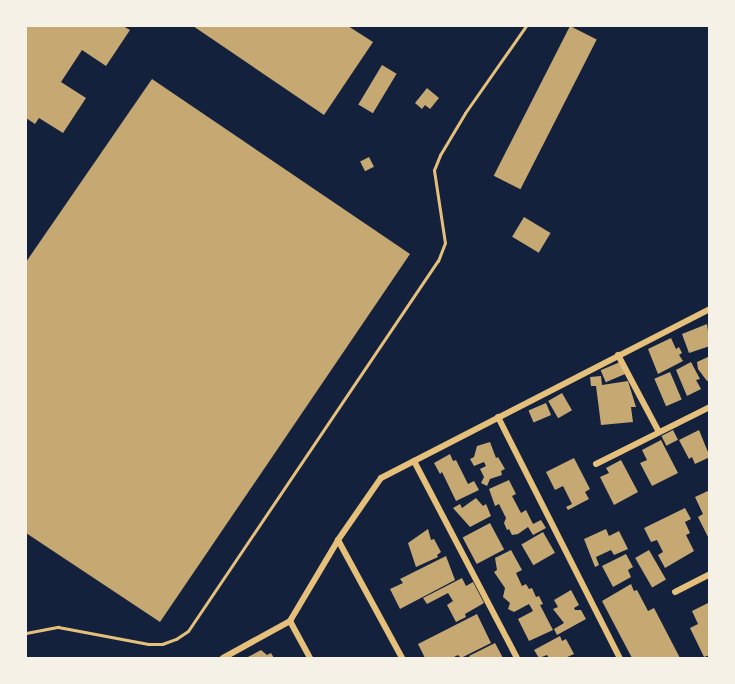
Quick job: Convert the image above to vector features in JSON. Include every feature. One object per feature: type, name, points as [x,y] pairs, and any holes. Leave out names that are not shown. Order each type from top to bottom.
[{"type":"street","points":[[223,658],[290,621],[374,484],[498,417],[710,309]]},
{"type":"street","points":[[618,356],[659,432]]},
{"type":"street","points":[[596,464],[710,407]]},
{"type":"street","points":[[498,417],[620,658]]},
{"type":"street","points":[[414,461],[517,658]]},
{"type":"street","points":[[338,540],[402,658]]},
{"type":"street","points":[[675,592],[710,574]]},
{"type":"street","points":[[290,621],[310,658]]},
{"type":"lane","points":[[26,633],[58,627],[148,644],[162,644],[188,631],[438,261],[445,243],[434,170],[440,155],[465,113],[526,26]]},
{"type":"building","points":[[26,26],[123,26],[130,30],[106,66],[82,50],[61,82],[86,98],[63,133],[39,118],[35,124],[26,118]]},
{"type":"building","points":[[193,26],[348,26],[373,42],[324,115]]},
{"type":"building","points":[[570,26],[597,40],[520,189],[494,176]]},
{"type":"building","points":[[382,65],[397,74],[373,113],[358,104]]},
{"type":"building","points":[[152,79],[410,254],[160,622],[26,533],[26,262]]},
{"type":"building","points":[[427,88],[439,98],[430,109],[425,105],[422,109],[415,103]]},
{"type":"building","points":[[369,157],[374,167],[365,171],[360,162]]},
{"type":"building","points":[[524,217],[551,233],[539,253],[512,237]]},
{"type":"building","points":[[707,324],[710,346],[689,353],[682,334]]},
{"type":"building","points":[[671,338],[676,349],[679,347],[682,353],[679,355],[683,361],[658,374],[648,349]]},
{"type":"building","points":[[710,356],[710,380],[707,381],[698,369],[697,362]]},
{"type":"building","points":[[620,362],[625,374],[606,382],[601,370]]},
{"type":"building","points":[[691,362],[700,379],[696,380],[701,389],[687,396],[676,370]]},
{"type":"building","points":[[670,372],[682,400],[666,406],[654,379]]},
{"type":"building","points":[[601,376],[602,385],[628,381],[636,407],[631,407],[633,422],[601,425],[596,386],[591,386],[590,377]]},
{"type":"building","points":[[562,393],[572,410],[558,418],[548,401]]},
{"type":"building","points":[[546,403],[551,415],[534,422],[529,410]]},
{"type":"building","points":[[673,430],[678,440],[666,446],[661,436]]},
{"type":"building","points":[[699,430],[710,457],[695,464],[692,457],[689,459],[679,440]]},
{"type":"building","points":[[661,440],[678,473],[652,486],[640,463],[647,460],[642,450]]},
{"type":"building","points":[[490,442],[496,458],[498,457],[505,469],[501,471],[502,475],[490,479],[487,486],[481,483],[484,477],[480,469],[486,466],[484,462],[474,466],[470,459],[474,457],[477,446]]},
{"type":"building","points":[[450,454],[453,461],[456,460],[468,484],[474,481],[479,490],[456,501],[442,472],[440,474],[434,463]]},
{"type":"building","points":[[574,458],[590,489],[585,492],[589,499],[568,510],[566,507],[572,504],[563,486],[555,490],[546,472]]},
{"type":"building","points":[[621,460],[638,492],[614,505],[600,477],[609,473],[606,468]]},
{"type":"building","points":[[509,480],[516,494],[512,496],[521,513],[526,510],[533,524],[541,520],[546,528],[533,535],[528,527],[512,535],[509,529],[507,530],[504,523],[506,518],[499,504],[495,506],[489,489]]},
{"type":"building","points":[[710,490],[710,541],[698,517],[703,514],[695,497]]},
{"type":"building","points":[[476,498],[483,506],[486,504],[491,516],[470,527],[453,508],[460,504],[462,508]]},
{"type":"building","points":[[685,508],[691,519],[685,522],[690,533],[686,535],[694,551],[665,568],[658,555],[663,552],[657,540],[651,542],[644,528]]},
{"type":"building","points":[[490,523],[504,549],[477,564],[463,538]]},
{"type":"building","points":[[428,529],[431,540],[434,539],[441,552],[437,555],[438,557],[416,567],[408,543]]},
{"type":"building","points":[[606,529],[609,536],[619,531],[628,549],[614,555],[611,550],[596,557],[599,565],[595,567],[584,539]]},
{"type":"building","points":[[543,532],[555,553],[533,565],[521,544]]},
{"type":"building","points":[[511,550],[522,570],[516,573],[522,586],[526,584],[529,589],[532,588],[536,597],[539,596],[543,604],[540,605],[553,630],[529,641],[518,619],[533,611],[529,604],[514,612],[508,609],[510,603],[503,597],[505,588],[494,572],[497,570],[495,558]]},
{"type":"building","points":[[649,550],[666,579],[652,587],[635,558]]},
{"type":"building","points":[[626,554],[633,567],[628,570],[631,577],[613,587],[602,566]]},
{"type":"building","points":[[446,556],[455,580],[400,609],[390,589],[403,583],[400,579]]},
{"type":"building","points":[[462,578],[466,586],[473,582],[484,603],[456,622],[447,605],[453,601],[448,593],[427,604],[423,598]]},
{"type":"building","points":[[631,584],[634,591],[637,590],[648,611],[654,608],[680,658],[632,658],[602,601]]},
{"type":"building","points":[[571,590],[579,605],[574,608],[575,610],[581,610],[586,619],[557,635],[554,629],[564,623],[553,609],[558,607],[554,600]]},
{"type":"building","points":[[710,602],[710,655],[704,657],[690,628],[698,624],[692,611]]},
{"type":"building","points":[[477,614],[491,643],[461,658],[458,655],[452,658],[425,658],[418,644]]},
{"type":"building","points":[[560,636],[562,641],[566,639],[574,654],[565,658],[549,658],[547,655],[539,658],[534,650]]},
{"type":"building","points":[[495,643],[503,658],[470,658],[469,656]]},
{"type":"building","points":[[261,650],[267,655],[271,653],[274,658],[246,658]]}]
